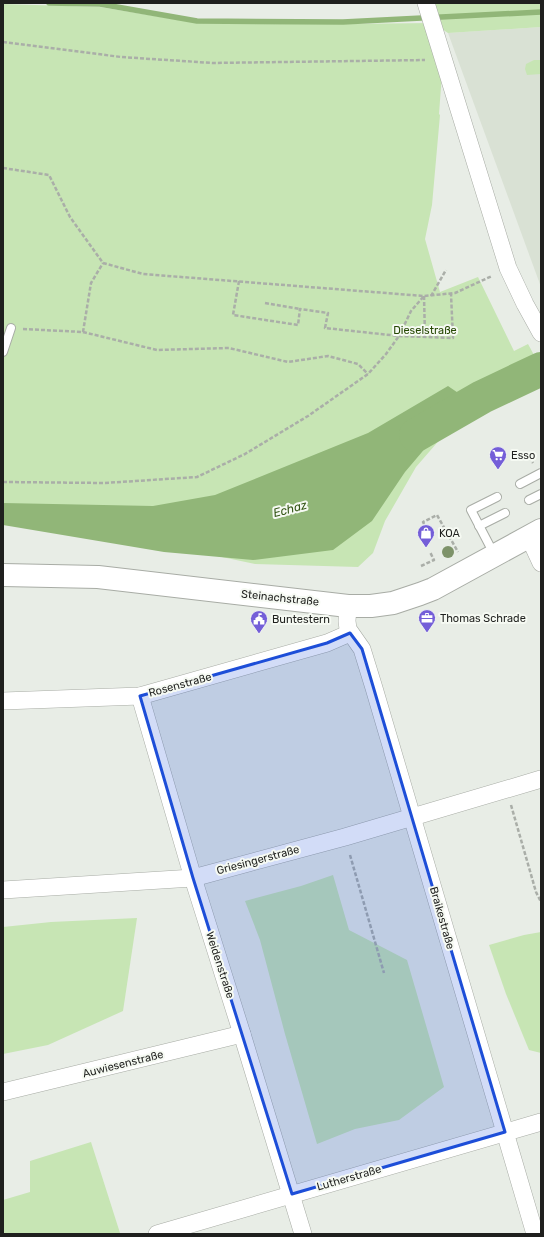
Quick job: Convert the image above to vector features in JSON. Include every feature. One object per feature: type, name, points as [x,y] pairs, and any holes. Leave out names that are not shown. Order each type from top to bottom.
[{"type":"main road","name":"Steinachstraße","points":[[3,575],[98,577],[348,606],[371,606],[393,602],[433,589],[535,533]]},
{"type":"street","points":[[426,3],[508,268],[541,333]]},
{"type":"street","points":[[535,533],[541,563]]},
{"type":"street","name":"Braikestraße","points":[[348,606],[347,625],[350,633],[360,646],[363,653],[535,1234]]},
{"type":"street","name":"Rosenstraße","points":[[3,701],[140,696],[327,643],[350,633]]},
{"type":"street","name":"Weidenstraße","points":[[140,696],[192,878],[292,1194],[303,1234]]},
{"type":"street","name":"Griesingerstraße","points":[[3,890],[192,878],[345,837],[541,779]]},
{"type":"street","name":"Auwiesenstraße","points":[[3,1092],[242,1034]]},
{"type":"street","name":"Lutherstraße","points":[[157,1234],[541,1122]]},
{"type":"lane","points":[[3,352],[11,328]]},
{"type":"lane","points":[[520,484],[541,473]]},
{"type":"lane","points":[[529,500],[541,494]]},
{"type":"lane","points":[[494,555],[471,510],[496,497]]},
{"type":"lane","points":[[479,526],[505,513]]},
{"type":"path","points":[[3,42],[120,57],[213,63],[443,60]]},
{"type":"path","points":[[3,168],[49,175],[70,217],[103,263],[143,274],[431,296],[455,293],[508,268]]},
{"type":"path","points":[[83,332],[91,283],[103,263]]},
{"type":"path","points":[[431,296],[446,270]]},
{"type":"path","points":[[239,281],[233,315],[298,325],[300,309]]},
{"type":"path","points":[[265,303],[328,313],[326,328],[399,336],[453,338],[451,294]]},
{"type":"path","points":[[3,482],[105,483],[197,477],[245,454],[308,416],[368,374],[386,354],[399,336],[411,311],[424,296]]},
{"type":"path","points":[[424,296],[425,337]]},
{"type":"path","points":[[11,328],[83,332],[158,350],[229,348],[288,362],[328,356],[358,364],[368,374]]},
{"type":"path","points":[[424,524],[423,522],[437,515],[458,552]]},
{"type":"path","points":[[421,566],[434,560],[430,552]]},
{"type":"path","points":[[506,789],[536,892],[541,902]]},
{"type":"path","points":[[345,837],[384,973]]},
{"type":"highlighted area","points":[[350,633],[362,649],[505,1132],[292,1194],[193,878],[140,696],[327,643]]},
{"type":"shaded area","points":[[541,27],[541,287],[448,33]]},
{"type":"green space","name":"Dieselstraße","points":[[426,3],[541,3],[541,27],[448,33],[433,23],[443,60],[432,205],[425,239],[440,292],[478,277],[514,351],[528,344],[540,366],[480,396],[449,429],[416,467],[385,521],[373,553],[358,567],[255,564],[113,534],[3,518],[3,4],[100,7],[197,23],[432,23]]},
{"type":"green space","points":[[534,60],[541,60],[541,74],[527,75],[525,69],[526,64]]},
{"type":"green space","points":[[333,875],[349,930],[407,960],[444,1087],[399,1120],[355,1129],[317,1144],[285,1034],[260,940],[245,901],[301,886]]},
{"type":"green space","points":[[137,918],[123,1011],[48,1045],[3,1054],[3,927],[51,922]]},
{"type":"green space","points":[[541,932],[541,1053],[529,1050],[506,994],[489,945],[524,935]]},
{"type":"green space","points":[[91,1142],[120,1233],[3,1234],[3,1200],[30,1192],[30,1161]]},
{"type":"water","points":[[448,386],[467,399],[405,472],[372,521],[333,550],[253,560],[164,552],[3,525],[3,503],[153,506],[215,495],[368,433]]},
{"type":"waterway","points":[[49,3],[100,4],[197,21],[343,22],[541,12]]},
{"type":"waterway","name":"Echaz","points":[[416,435],[482,397],[541,369]]},
{"type":"place","name":"Esso","points":[[498,470]]},
{"type":"place","name":"KOA","points":[[426,548]]},
{"type":"place","name":"Thomas Schrade","points":[[427,633]]},
{"type":"place","name":"Buntestern","points":[[259,634]]}]
